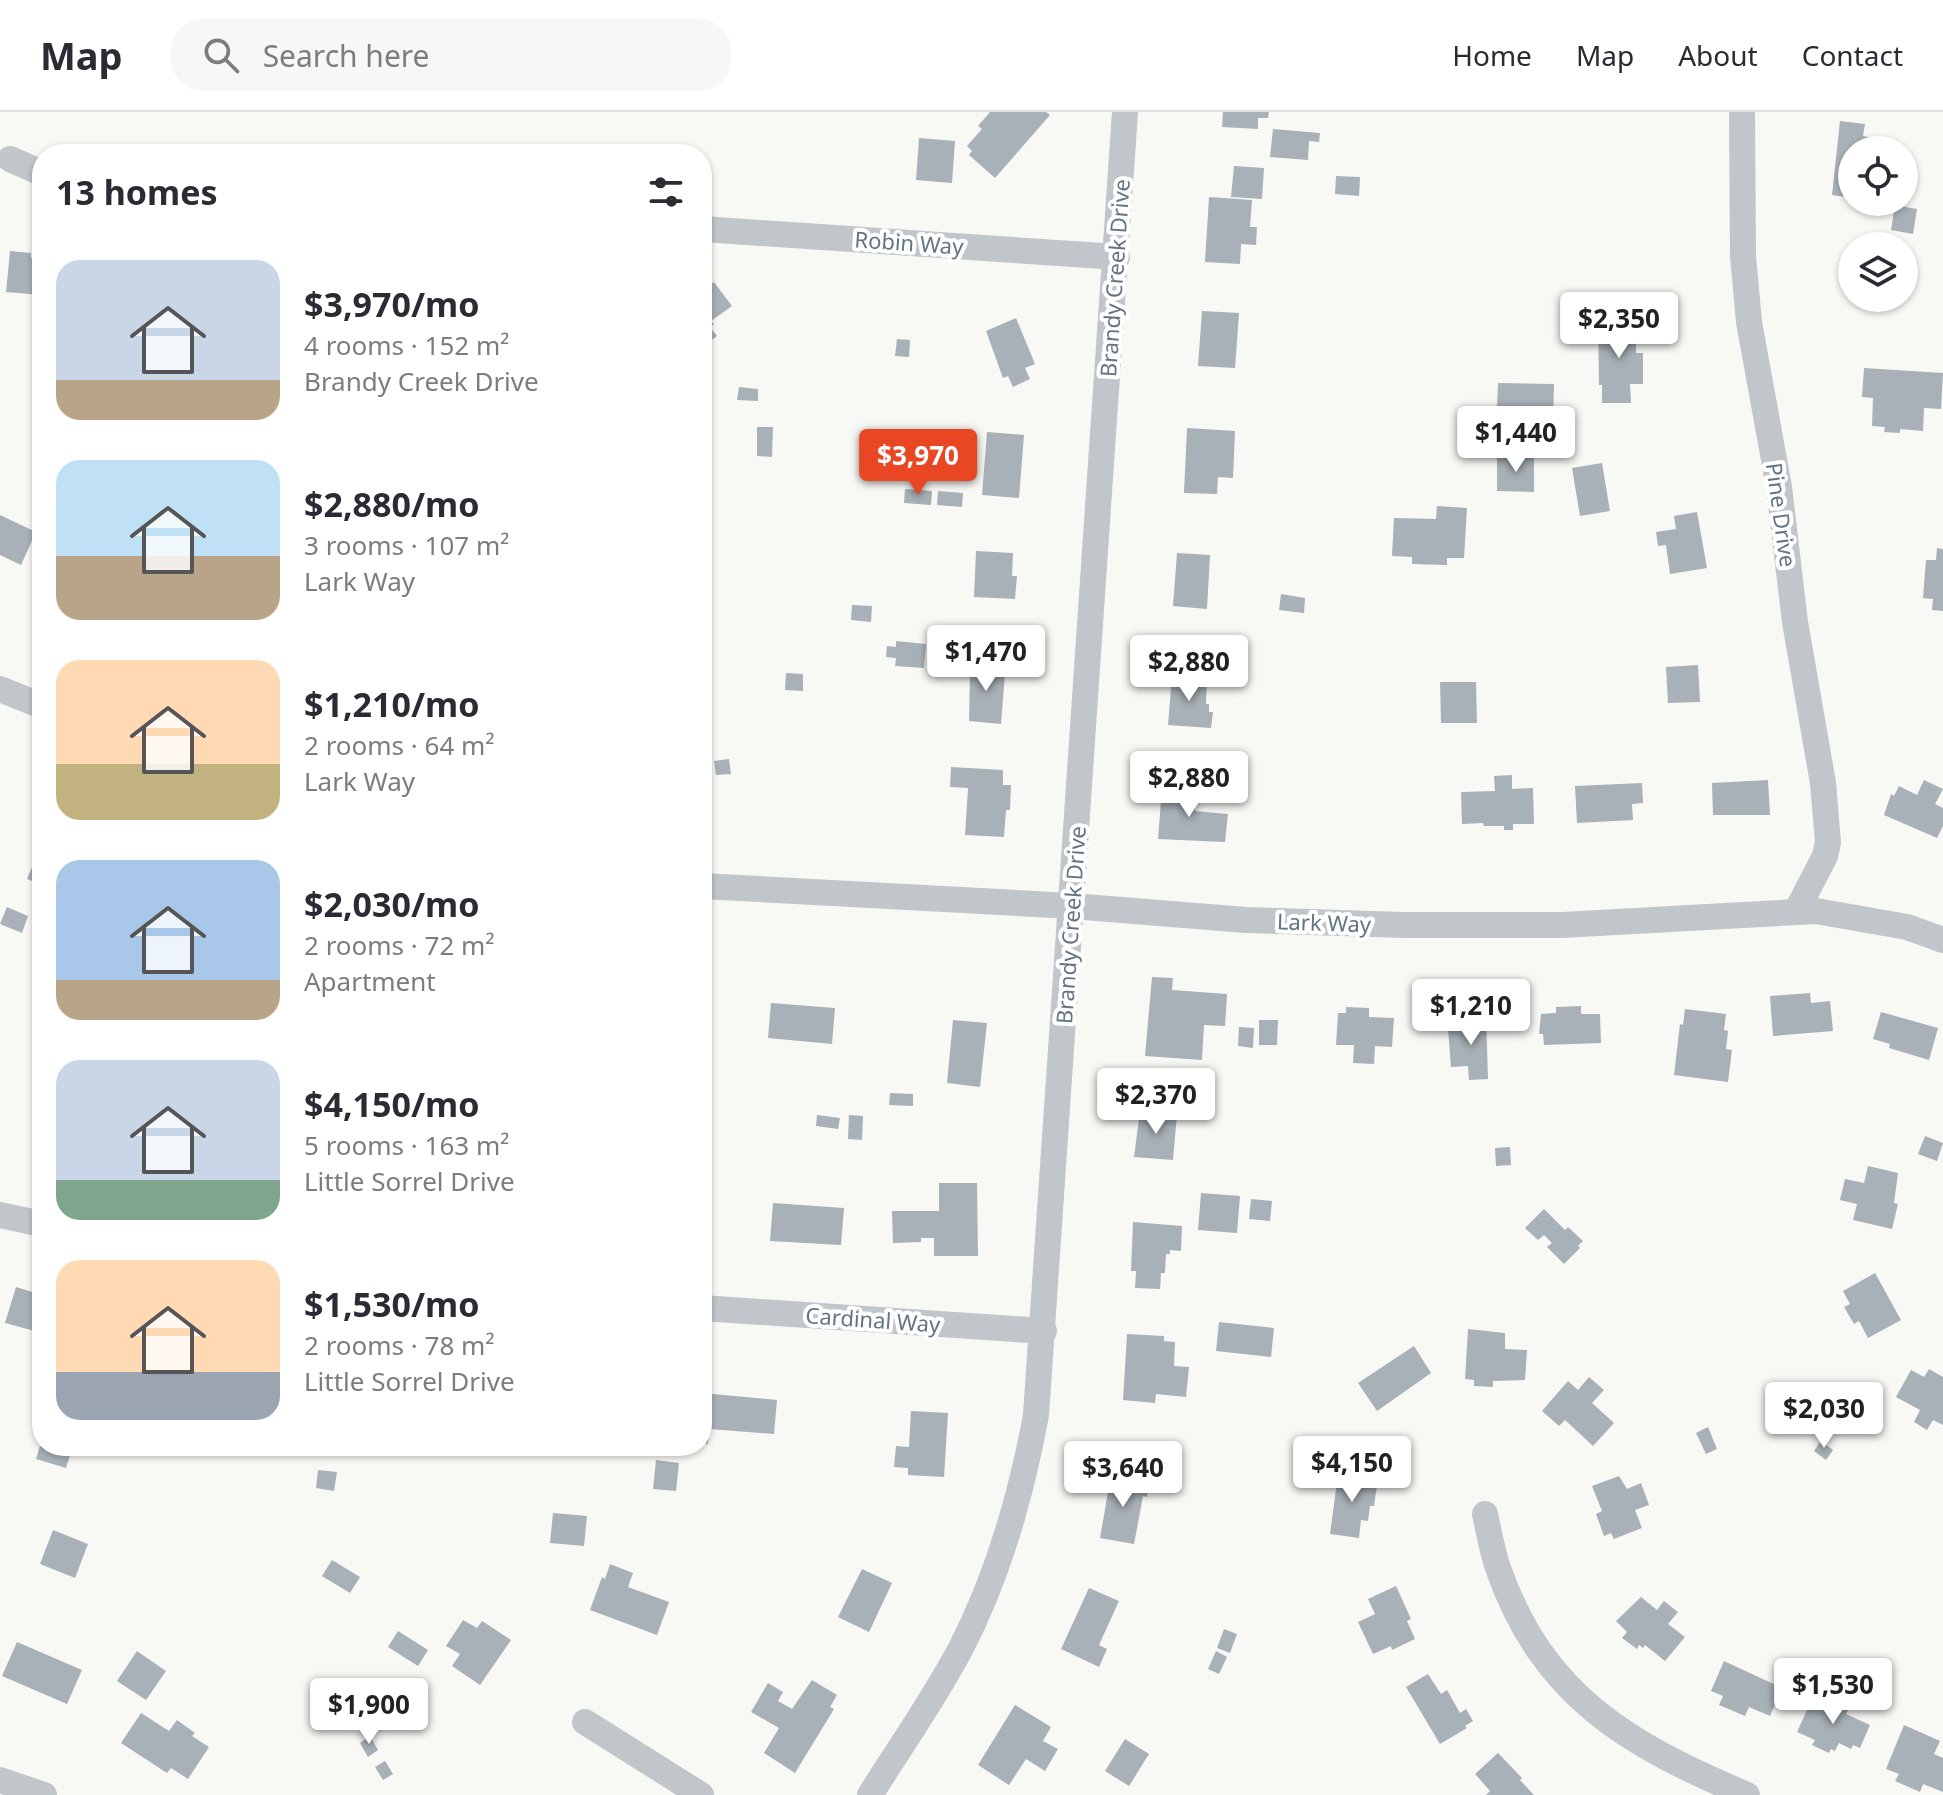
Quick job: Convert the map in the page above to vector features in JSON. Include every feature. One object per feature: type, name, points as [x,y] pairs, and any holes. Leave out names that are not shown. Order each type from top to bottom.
[{"type":"street","name":"Brandy Creek Drive","points":[[870,1795],[959,1651],[988,1591],[1024,1479],[1036,1415],[1125,112]]},
{"type":"street","name":"Pine Drive","points":[[1742,112],[1743,256],[1749,322],[1779,487],[1795,622],[1823,783],[1828,843],[1825,856],[1797,910]]},
{"type":"street","points":[[10,159],[32,169]]},
{"type":"street","name":"Robin Way","points":[[712,230],[1117,257]]},
{"type":"street","points":[[0,689],[32,702]]},
{"type":"street","name":"Lark Way","points":[[712,887],[1072,906],[1246,920],[1404,925],[1562,925],[1797,910],[1907,927],[1943,940]]},
{"type":"street","points":[[0,1215],[32,1222]]},
{"type":"street","name":"Cardinal Way","points":[[712,1309],[1044,1331]]},
{"type":"street","points":[[1485,1514],[1497,1566],[1514,1608],[1537,1647],[1564,1682],[1596,1713],[1632,1740],[1679,1766],[1747,1795]]},
{"type":"street","points":[[585,1722],[701,1795]]},
{"type":"street","points":[[0,1780],[44,1795]]},
{"type":"building","points":[[990,112],[1046,112],[1050,115],[995,178],[969,155],[972,151],[967,146],[982,129],[978,126]]},
{"type":"building","points":[[1223,112],[1269,112],[1268,118],[1258,118],[1258,129],[1222,127]]},
{"type":"building","points":[[1840,121],[1865,124],[1863,136],[1838,136]]},
{"type":"building","points":[[1273,129],[1320,133],[1319,142],[1309,141],[1308,160],[1270,157]]},
{"type":"building","points":[[919,138],[955,141],[952,183],[916,180]]},
{"type":"building","points":[[1838,140],[1838,196],[1832,195]]},
{"type":"building","points":[[1234,166],[1264,168],[1262,199],[1231,197]]},
{"type":"building","points":[[1336,176],[1360,177],[1359,196],[1335,194]]},
{"type":"building","points":[[1209,197],[1252,200],[1250,227],[1257,227],[1256,245],[1241,244],[1240,264],[1205,262]]},
{"type":"building","points":[[1893,216],[1916,216],[1913,232],[1891,230]]},
{"type":"building","points":[[10,251],[31,253],[32,294],[6,292]]},
{"type":"building","points":[[712,283],[732,306],[712,320]]},
{"type":"building","points":[[1202,311],[1239,313],[1235,368],[1198,366]]},
{"type":"building","points":[[1016,318],[1035,364],[1025,368],[1030,379],[1013,387],[1008,376],[1003,378],[986,331]]},
{"type":"building","points":[[1598,320],[1636,320],[1636,353],[1643,353],[1643,384],[1630,384],[1631,403],[1602,403]]},
{"type":"building","points":[[897,339],[910,340],[909,357],[895,356]]},
{"type":"building","points":[[1864,368],[1943,373],[1941,409],[1924,408],[1923,431],[1900,429],[1900,433],[1884,432],[1885,427],[1872,426],[1873,398],[1862,397]]},
{"type":"building","points":[[1498,383],[1554,384],[1553,427],[1517,426],[1517,409],[1497,409]]},
{"type":"building","points":[[739,387],[758,389],[758,401],[737,400]]},
{"type":"building","points":[[757,427],[773,427],[772,457],[757,456]]},
{"type":"building","points":[[1187,428],[1235,431],[1233,478],[1218,477],[1217,494],[1184,493]]},
{"type":"building","points":[[987,432],[1024,435],[1019,498],[982,495]]},
{"type":"building","points":[[1497,455],[1534,456],[1534,492],[1497,491]]},
{"type":"building","points":[[1602,463],[1610,511],[1580,516],[1572,468]]},
{"type":"building","points":[[905,489],[932,491],[931,505],[904,503]]},
{"type":"building","points":[[938,491],[963,493],[962,507],[937,505]]},
{"type":"building","points":[[1437,506],[1467,508],[1464,558],[1447,558],[1447,565],[1412,564],[1412,557],[1392,556],[1394,518],[1436,519]]},
{"type":"building","points":[[1697,512],[1707,568],[1670,574],[1666,545],[1658,546],[1656,532],[1676,529],[1674,516]]},
{"type":"building","points":[[0,515],[32,530],[32,541],[21,565],[0,555]]},
{"type":"building","points":[[1937,548],[1943,549],[1943,611],[1932,610],[1933,599],[1923,598],[1926,560],[1936,560]]},
{"type":"building","points":[[976,551],[1013,553],[1012,576],[1017,576],[1015,599],[974,597]]},
{"type":"building","points":[[1177,553],[1210,555],[1207,609],[1173,606]]},
{"type":"building","points":[[1281,594],[1305,598],[1304,613],[1279,610]]},
{"type":"building","points":[[852,605],[872,606],[871,622],[851,620]]},
{"type":"building","points":[[896,641],[926,644],[924,668],[895,666],[896,658],[886,657],[887,646],[896,647]]},
{"type":"building","points":[[976,659],[996,661],[994,673],[1005,674],[1001,724],[969,721],[970,671],[975,671]]},
{"type":"building","points":[[1698,665],[1700,702],[1668,703],[1666,667]]},
{"type":"building","points":[[786,673],[803,674],[803,691],[785,690]]},
{"type":"building","points":[[1172,675],[1207,678],[1206,704],[1209,704],[1209,712],[1213,712],[1211,728],[1168,725]]},
{"type":"building","points":[[1440,682],[1476,682],[1477,723],[1441,723]]},
{"type":"building","points":[[729,759],[731,774],[716,775],[714,761]]},
{"type":"building","points":[[951,767],[1003,770],[1003,785],[1011,785],[1004,837],[965,835],[968,788],[950,787]]},
{"type":"building","points":[[1512,775],[1512,789],[1533,788],[1534,824],[1513,824],[1513,830],[1504,830],[1504,826],[1484,826],[1483,823],[1462,824],[1461,792],[1495,791],[1494,776]]},
{"type":"building","points":[[1768,780],[1770,815],[1713,815],[1712,783]]},
{"type":"building","points":[[1924,780],[1943,789],[1935,804],[1943,808],[1943,826],[1937,838],[1884,815],[1891,794],[1894,796],[1899,786],[1917,795]]},
{"type":"building","points":[[1642,783],[1643,803],[1632,804],[1633,820],[1577,823],[1575,786]]},
{"type":"building","points":[[1162,788],[1196,791],[1195,811],[1228,814],[1225,842],[1158,839]]},
{"type":"building","points":[[7,907],[28,916],[22,933],[0,924]]},
{"type":"building","points":[[1152,977],[1173,978],[1172,990],[1227,994],[1225,1026],[1204,1025],[1202,1060],[1145,1056]]},
{"type":"building","points":[[1810,993],[1811,1003],[1830,1001],[1833,1031],[1773,1036],[1770,996]]},
{"type":"building","points":[[771,1003],[835,1008],[832,1044],[768,1038]]},
{"type":"building","points":[[1581,1006],[1581,1014],[1600,1014],[1601,1043],[1544,1045],[1543,1034],[1539,1034],[1541,1014],[1556,1013],[1556,1007]]},
{"type":"building","points":[[1346,1007],[1369,1008],[1369,1017],[1394,1018],[1392,1047],[1375,1046],[1374,1064],[1353,1063],[1354,1045],[1336,1045],[1338,1013],[1346,1013]]},
{"type":"building","points":[[1685,1009],[1726,1014],[1726,1049],[1732,1050],[1728,1082],[1674,1075],[1680,1024],[1683,1025]]},
{"type":"building","points":[[1881,1012],[1938,1028],[1929,1060],[1889,1048],[1890,1044],[1873,1039]]},
{"type":"building","points":[[1486,1013],[1488,1079],[1469,1080],[1468,1066],[1451,1067],[1448,1028],[1471,1027],[1470,1014]]},
{"type":"building","points":[[953,1020],[987,1023],[980,1087],[947,1083]]},
{"type":"building","points":[[1259,1020],[1278,1020],[1277,1045],[1259,1045]]},
{"type":"building","points":[[1239,1027],[1254,1028],[1253,1048],[1238,1046]]},
{"type":"building","points":[[890,1093],[913,1094],[913,1106],[889,1105]]},
{"type":"building","points":[[1140,1111],[1177,1114],[1173,1160],[1134,1157]]},
{"type":"building","points":[[817,1115],[840,1118],[838,1129],[816,1126]]},
{"type":"building","points":[[849,1115],[863,1116],[862,1140],[848,1139]]},
{"type":"building","points":[[1925,1136],[1943,1143],[1937,1161],[1918,1154]]},
{"type":"building","points":[[1510,1147],[1511,1165],[1496,1166],[1495,1148]]},
{"type":"building","points":[[1868,1166],[1898,1173],[1894,1203],[1898,1204],[1892,1229],[1853,1220],[1857,1204],[1840,1200],[1845,1179],[1864,1183]]},
{"type":"building","points":[[939,1183],[977,1183],[978,1256],[934,1256],[934,1238],[893,1243],[892,1211],[939,1211]]},
{"type":"building","points":[[1201,1193],[1240,1196],[1237,1233],[1198,1230]]},
{"type":"building","points":[[1251,1199],[1272,1201],[1270,1221],[1249,1219]]},
{"type":"building","points":[[773,1203],[844,1208],[841,1245],[770,1241]]},
{"type":"building","points":[[1544,1209],[1565,1230],[1568,1227],[1583,1241],[1564,1264],[1547,1247],[1552,1243],[1544,1235],[1538,1240],[1525,1228]]},
{"type":"building","points":[[1133,1222],[1182,1226],[1181,1251],[1170,1250],[1170,1254],[1166,1254],[1160,1289],[1135,1288],[1136,1271],[1131,1271]]},
{"type":"building","points":[[1875,1273],[1901,1320],[1868,1338],[1859,1321],[1854,1324],[1844,1307],[1850,1304],[1843,1291]]},
{"type":"building","points":[[16,1287],[32,1292],[32,1330],[5,1323]]},
{"type":"building","points":[[1219,1322],[1274,1328],[1271,1357],[1216,1351]]},
{"type":"building","points":[[1468,1329],[1505,1333],[1505,1349],[1527,1350],[1525,1380],[1493,1381],[1493,1387],[1474,1386],[1474,1380],[1465,1379]]},
{"type":"building","points":[[1127,1334],[1164,1336],[1164,1341],[1175,1342],[1174,1366],[1189,1367],[1186,1397],[1156,1394],[1155,1403],[1123,1400]]},
{"type":"building","points":[[1414,1346],[1431,1373],[1377,1411],[1358,1383]]},
{"type":"building","points":[[1929,1369],[1943,1377],[1943,1425],[1933,1420],[1927,1430],[1914,1422],[1920,1410],[1896,1397],[1911,1370],[1924,1377]]},
{"type":"building","points":[[1589,1377],[1604,1390],[1592,1403],[1614,1423],[1593,1446],[1565,1420],[1559,1426],[1542,1411],[1568,1381],[1578,1390]]},
{"type":"building","points":[[712,1394],[777,1400],[774,1434],[712,1429]]},
{"type":"building","points":[[911,1411],[948,1413],[944,1477],[908,1475],[908,1468],[894,1467],[896,1446],[909,1447]]},
{"type":"building","points":[[1708,1427],[1717,1449],[1706,1454],[1696,1433]]},
{"type":"building","points":[[1821,1441],[1833,1450],[1826,1460],[1814,1451]]},
{"type":"building","points":[[37,1456],[70,1456],[66,1468],[36,1459]]},
{"type":"building","points":[[656,1460],[679,1463],[676,1491],[653,1489]]},
{"type":"building","points":[[318,1470],[337,1472],[334,1491],[316,1488]]},
{"type":"building","points":[[1338,1474],[1378,1479],[1374,1506],[1370,1506],[1368,1521],[1361,1520],[1359,1538],[1330,1534]]},
{"type":"building","points":[[1111,1475],[1149,1482],[1147,1497],[1143,1496],[1134,1544],[1100,1538]]},
{"type":"building","points":[[1619,1476],[1627,1489],[1641,1483],[1649,1505],[1635,1510],[1642,1528],[1614,1539],[1611,1533],[1604,1536],[1596,1514],[1602,1511],[1592,1486]]},
{"type":"building","points":[[553,1513],[587,1516],[584,1546],[550,1543]]},
{"type":"building","points":[[53,1530],[88,1544],[75,1578],[40,1564]]},
{"type":"building","points":[[332,1560],[360,1577],[350,1593],[322,1576]]},
{"type":"building","points":[[610,1564],[633,1573],[628,1587],[669,1602],[657,1635],[590,1610]]},
{"type":"building","points":[[862,1569],[892,1583],[869,1632],[838,1617]]},
{"type":"building","points":[[1396,1586],[1411,1619],[1407,1621],[1415,1639],[1392,1650],[1391,1646],[1373,1654],[1358,1622],[1375,1614],[1368,1599]]},
{"type":"building","points":[[1089,1588],[1119,1601],[1099,1645],[1107,1649],[1099,1667],[1061,1649]]},
{"type":"building","points":[[1641,1597],[1657,1610],[1664,1601],[1678,1612],[1668,1624],[1685,1637],[1665,1661],[1645,1645],[1643,1648],[1639,1645],[1637,1649],[1622,1638],[1627,1632],[1616,1621]]},
{"type":"building","points":[[463,1620],[477,1628],[482,1621],[511,1640],[480,1685],[452,1666],[460,1654],[446,1646]]},
{"type":"building","points":[[1224,1629],[1237,1634],[1230,1653],[1217,1648]]},
{"type":"building","points":[[398,1631],[428,1650],[418,1666],[388,1647]]},
{"type":"building","points":[[17,1642],[82,1670],[67,1704],[2,1676]]},
{"type":"building","points":[[137,1651],[166,1671],[146,1700],[117,1681]]},
{"type":"building","points":[[1216,1651],[1227,1657],[1219,1674],[1208,1669]]},
{"type":"building","points":[[1724,1661],[1782,1688],[1770,1716],[1749,1707],[1745,1716],[1719,1705],[1723,1696],[1711,1691]]},
{"type":"building","points":[[1428,1674],[1441,1694],[1447,1690],[1460,1713],[1466,1709],[1473,1721],[1440,1744],[1406,1687]]},
{"type":"building","points":[[812,1680],[837,1695],[830,1707],[834,1709],[795,1773],[764,1753],[779,1728],[751,1712],[768,1683],[783,1692],[778,1701],[792,1709]]},
{"type":"building","points":[[1837,1695],[1852,1702],[1846,1714],[1870,1725],[1860,1748],[1853,1745],[1851,1749],[1839,1743],[1835,1751],[1831,1749],[1829,1753],[1812,1745],[1815,1740],[1797,1732],[1812,1699],[1831,1708]]},
{"type":"building","points":[[1015,1705],[1051,1727],[1043,1741],[1058,1749],[1045,1771],[1026,1759],[1009,1785],[978,1765]]},
{"type":"building","points":[[141,1713],[169,1731],[177,1720],[195,1733],[192,1736],[209,1747],[188,1779],[171,1768],[167,1773],[121,1743]]},
{"type":"building","points":[[1904,1725],[1940,1741],[1934,1754],[1943,1758],[1943,1792],[1923,1784],[1920,1792],[1895,1781],[1899,1774],[1886,1769]]},
{"type":"building","points":[[370,1736],[378,1750],[368,1757],[360,1743]]},
{"type":"building","points":[[1125,1739],[1149,1754],[1129,1786],[1105,1771]]},
{"type":"building","points":[[1498,1753],[1534,1795],[1486,1795],[1490,1791],[1475,1774]]},
{"type":"building","points":[[385,1761],[393,1774],[383,1780],[375,1767]]}]
